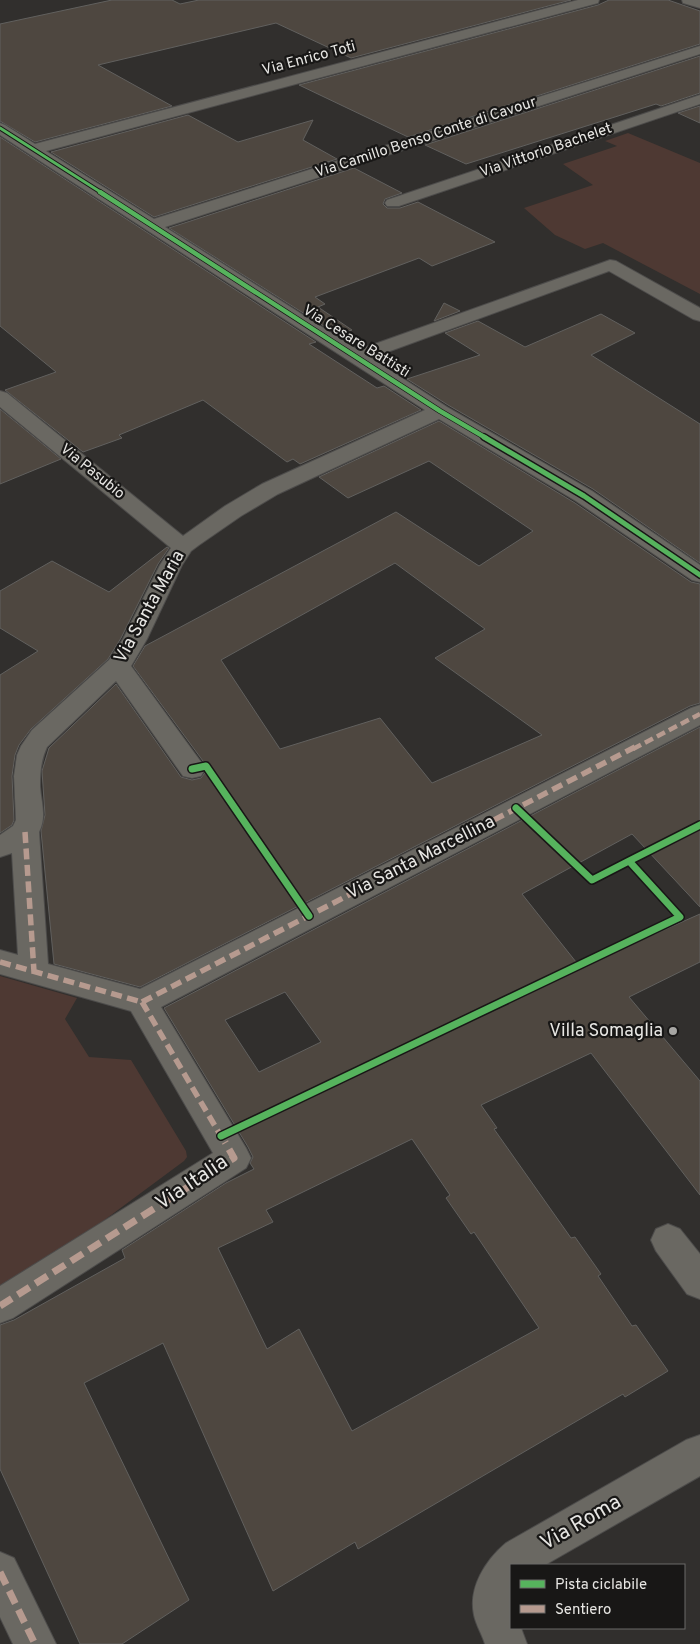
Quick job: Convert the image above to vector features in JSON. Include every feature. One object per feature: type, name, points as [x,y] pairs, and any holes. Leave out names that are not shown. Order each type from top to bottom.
[{"type":"street","name":"Via Enrico Toti","points":[[34,149],[593,0]]},
{"type":"street","points":[[688,0],[700,4]]},
{"type":"street","name":"Via Camillo Benso Conte di Cavour","points":[[152,225],[700,50]]},
{"type":"street","name":"Via Vittorio Bachelet","points":[[393,203],[700,99]]},
{"type":"street","name":"Via Cesare Battisti","points":[[0,128],[440,410],[584,496],[700,575]]},
{"type":"street","points":[[356,357],[610,265],[700,315]]},
{"type":"street","name":"Via Pasubio","points":[[0,397],[183,547]]},
{"type":"street","name":"Via Santa Maria","points":[[34,972],[25,832],[30,820],[26,770],[31,750],[41,736],[118,666],[135,639],[171,564],[183,547],[204,529],[270,489],[440,410]]},
{"type":"street","points":[[118,666],[192,769]]},
{"type":"street","name":"Via Santa Marcellina","points":[[142,1002],[700,714]]},
{"type":"street","points":[[0,847],[25,832]]},
{"type":"street","points":[[0,962],[142,1002]]},
{"type":"street","name":"Via Italia","points":[[0,1306],[234,1158],[142,1002]]},
{"type":"street","points":[[668,1240],[700,1282]]},
{"type":"street","name":"Via Roma","points":[[513,1564],[520,1557],[700,1454]]},
{"type":"street","name":"Via Roma","points":[[506,1644],[494,1613],[494,1600],[499,1580],[510,1567]]},
{"type":"street","points":[[0,1572],[34,1644]]},
{"type":"shaded area","points":[[628,133],[700,163],[700,294],[603,243],[585,249],[555,235],[524,208],[593,185],[563,164],[617,146],[605,141]]},
{"type":"shaded area","points":[[0,976],[77,998],[65,1019],[89,1057],[131,1060],[186,1151],[187,1157],[41,1267],[0,1291]]},
{"type":"building","points":[[112,0],[172,0],[180,4],[199,0],[571,0],[351,58],[276,23],[98,65],[172,106],[35,142],[0,121],[0,24]]},
{"type":"building","points":[[609,0],[668,0],[700,11],[700,44],[408,137],[299,85],[598,5]]},
{"type":"building","points":[[700,56],[700,93],[661,106],[656,104],[466,164],[425,145]]},
{"type":"building","points":[[700,106],[700,123],[678,113]]},
{"type":"building","points":[[188,115],[238,142],[313,120],[303,140],[337,159],[154,217],[51,152]]},
{"type":"building","points":[[0,137],[316,342],[309,344],[377,388],[384,386],[421,410],[300,464],[293,459],[287,462],[203,400],[119,435],[122,438],[83,452],[5,390],[56,372],[0,326]]},
{"type":"building","points":[[354,168],[402,193],[385,199],[383,204],[387,208],[400,208],[418,202],[495,242],[432,266],[419,258],[315,297],[325,304],[318,307],[352,330],[338,335],[169,228]]},
{"type":"building","points":[[444,303],[460,311],[434,321]]},
{"type":"building","points":[[601,314],[635,333],[591,355],[700,424],[700,563],[593,489],[448,405],[407,379],[480,355],[445,333],[478,321],[525,347]]},
{"type":"building","points":[[0,409],[61,459],[0,484]]},
{"type":"building","points":[[439,421],[575,503],[691,582],[700,584],[700,703],[690,706],[140,987],[54,964],[41,831],[45,815],[42,771],[49,748],[116,684],[181,777],[192,780],[201,778],[207,770],[203,761],[133,666],[145,646],[396,512],[479,566],[533,531],[429,461],[348,498],[319,477]],"holes":[[[395,563],[485,629],[435,658],[542,735],[432,783],[380,718],[280,749],[221,660]]]},
{"type":"building","points":[[167,547],[169,548],[158,564],[121,638],[108,659],[31,729],[19,745],[15,755],[12,776],[14,820],[12,825],[0,833],[0,675],[38,651],[0,628],[0,591],[52,561],[109,592]]},
{"type":"building","points":[[700,727],[700,907],[632,834],[522,894],[580,967],[700,914],[700,962],[629,997],[700,1081],[700,1195],[591,1053],[481,1105],[497,1128],[494,1129],[571,1238],[575,1237],[601,1274],[598,1276],[632,1326],[636,1325],[668,1371],[625,1397],[623,1394],[358,1549],[355,1542],[273,1591],[163,1343],[84,1383],[189,1600],[122,1644],[80,1644],[0,1469],[0,1325],[14,1320],[125,1258],[122,1250],[226,1183],[254,1169],[250,1163],[253,1157],[248,1147],[164,1008]],"holes":[[[285,992],[321,1042],[259,1072],[225,1020]],[[412,1139],[450,1195],[446,1198],[471,1234],[474,1232],[539,1328],[352,1431],[299,1329],[267,1349],[218,1248],[273,1222],[266,1210]]]},
{"type":"marked path","points":[[142,1002],[700,714]]},
{"type":"marked path","points":[[25,832],[34,972]]},
{"type":"marked path","points":[[0,962],[142,1002]]},
{"type":"marked path","points":[[0,1306],[234,1158],[142,1002]]},
{"type":"marked path","points":[[0,1572],[35,1644]]},
{"type":"cycle path","points":[[0,128],[440,411],[584,496],[700,575]]},
{"type":"cycle path","points":[[192,769],[206,766],[309,916]]},
{"type":"cycle path","points":[[516,808],[592,880],[629,861]]},
{"type":"cycle path","points":[[221,1136],[680,917],[629,861],[700,825]]},
{"type":"place","name":"Villa Somaglia","points":[[673,1031]]}]
